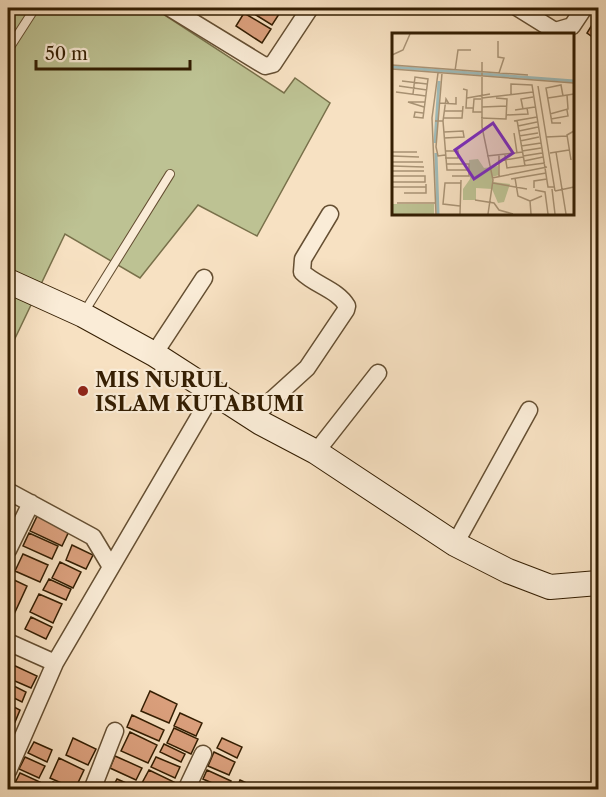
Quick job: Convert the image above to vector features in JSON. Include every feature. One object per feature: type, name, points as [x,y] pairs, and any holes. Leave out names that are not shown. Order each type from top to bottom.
[{"type":"street","points":[[174,8],[266,66],[273,64],[310,8]]},
{"type":"street","points":[[518,8],[555,31],[572,26],[584,8]]},
{"type":"street","points":[[252,418],[307,368],[346,310],[347,306],[341,298],[310,280],[302,272],[303,259],[330,214]]},
{"type":"street","points":[[154,354],[204,278]]},
{"type":"street","points":[[8,281],[83,315],[154,354],[252,418],[316,452],[455,544],[508,571],[550,587],[598,583]]},
{"type":"street","points":[[316,452],[378,373]]},
{"type":"street","points":[[8,771],[55,663],[213,393]]},
{"type":"street","points":[[455,544],[529,410]]},
{"type":"street","points":[[8,491],[93,537],[111,567]]},
{"type":"street","points":[[8,550],[31,503]]},
{"type":"street","points":[[8,642],[55,663]]},
{"type":"street","points":[[92,789],[115,731]]},
{"type":"street","points":[[186,789],[203,754]]},
{"type":"lane","points":[[8,50],[35,8]]},
{"type":"lane","points":[[83,315],[170,174]]},
{"type":"green space","points":[[8,8],[154,8],[284,93],[295,78],[330,103],[257,236],[198,205],[140,278],[65,234],[8,353]]},
{"type":"building","points":[[250,8],[283,8],[272,25],[248,10]]},
{"type":"building","points":[[244,13],[271,29],[262,43],[236,26]]},
{"type":"building","points":[[598,15],[598,41],[587,33]]},
{"type":"building","points":[[40,510],[72,525],[62,546],[30,531]]},
{"type":"building","points":[[29,533],[58,546],[52,559],[23,546]]},
{"type":"building","points":[[72,545],[93,555],[86,569],[66,560]]},
{"type":"building","points":[[23,554],[48,565],[40,582],[15,571]]},
{"type":"building","points":[[60,562],[81,572],[73,588],[52,578]]},
{"type":"building","points":[[12,579],[27,586],[10,623],[8,622],[8,589]]},
{"type":"building","points":[[49,579],[71,589],[66,600],[43,590]]},
{"type":"building","points":[[39,594],[62,604],[53,623],[30,612]]},
{"type":"building","points":[[31,617],[52,627],[46,639],[25,629]]},
{"type":"building","points":[[11,664],[37,676],[31,688],[8,678]]},
{"type":"building","points":[[8,683],[26,692],[22,702],[8,695]]},
{"type":"building","points":[[150,691],[177,704],[169,723],[141,711]]},
{"type":"building","points":[[8,704],[20,710],[15,722],[8,719]]},
{"type":"building","points":[[180,713],[202,723],[196,736],[174,726]]},
{"type":"building","points":[[132,715],[164,730],[159,741],[127,727]]},
{"type":"building","points":[[174,728],[198,739],[191,754],[167,743]]},
{"type":"building","points":[[130,732],[157,745],[148,763],[121,751]]},
{"type":"building","points":[[73,738],[96,749],[88,765],[66,755]]},
{"type":"building","points":[[222,738],[242,747],[237,758],[217,748]]},
{"type":"building","points":[[34,742],[52,750],[47,762],[28,753]]},
{"type":"building","points":[[164,744],[185,754],[181,762],[160,752]]},
{"type":"building","points":[[214,752],[235,762],[229,775],[208,766]]},
{"type":"building","points":[[115,756],[142,768],[136,780],[110,768]]},
{"type":"building","points":[[25,757],[45,766],[39,778],[19,769]]},
{"type":"building","points":[[156,757],[180,767],[175,778],[151,767]]},
{"type":"building","points":[[59,758],[84,770],[75,789],[50,778]]},
{"type":"building","points":[[149,770],[174,782],[170,790],[156,790],[142,783]]},
{"type":"building","points":[[207,770],[231,781],[228,790],[203,779]]},
{"type":"building","points":[[20,773],[40,782],[36,790],[23,790],[14,785]]},
{"type":"building","points":[[117,779],[140,789],[111,790]]},
{"type":"building","points":[[240,780],[262,790],[236,790]]},
{"type":"building","points":[[53,782],[70,790],[49,790]]},
{"type":"place","name":"MIS NURUL ISLAM KUTABUMI","points":[[83,391]]}]
